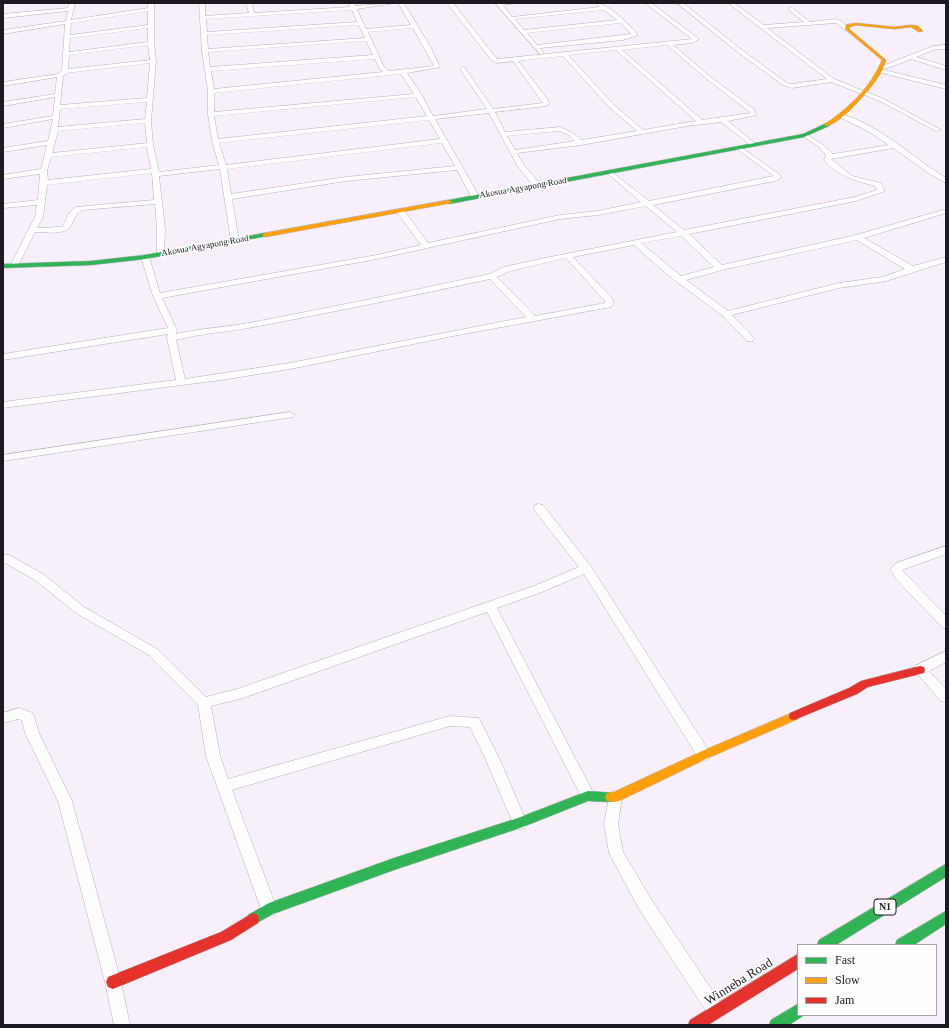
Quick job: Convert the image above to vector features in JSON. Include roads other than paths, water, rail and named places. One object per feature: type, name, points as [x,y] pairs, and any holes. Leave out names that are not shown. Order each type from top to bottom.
[{"type":"main road","points":[[882,69],[884,60],[847,29],[850,25],[856,24],[894,28],[911,26],[916,27],[921,31]]},
{"type":"main road","name":"Akosua Agyapong Road","points":[[3,266],[91,263],[145,257],[804,135],[823,128],[841,116],[882,69]]},
{"type":"main road","points":[[113,982],[226,936],[270,909],[394,864],[520,823],[588,796],[615,797],[704,755],[853,691],[865,684],[920,670]]},
{"type":"main road","name":"N1","points":[[826,944],[946,870]]},
{"type":"main road","points":[[904,944],[946,917]]},
{"type":"main road","name":"Winneba Road","points":[[695,1025],[797,962]]},
{"type":"main road","points":[[776,1025],[797,1012]]},
{"type":"street","points":[[14,266],[39,217],[44,183],[44,172],[50,155],[50,143],[55,129],[56,107],[66,54],[68,22],[72,3]]},
{"type":"street","points":[[202,3],[205,51],[211,91],[211,114],[214,141],[223,167],[235,241]]},
{"type":"street","points":[[249,3],[252,15]]},
{"type":"street","points":[[203,18],[392,3]]},
{"type":"street","points":[[211,91],[403,72],[437,67],[428,48],[401,3]]},
{"type":"street","points":[[450,3],[494,60],[692,41],[696,39],[648,3]]},
{"type":"street","points":[[499,4],[513,3]]},
{"type":"street","points":[[536,47],[633,36],[634,33],[622,21],[598,3]]},
{"type":"street","points":[[680,3],[741,52],[785,84],[792,86],[832,80]]},
{"type":"street","points":[[730,3],[832,80],[863,91],[938,130]]},
{"type":"street","points":[[499,4],[513,18],[544,56]]},
{"type":"street","points":[[353,5],[359,23],[368,39],[375,57],[382,68],[388,73]]},
{"type":"street","points":[[3,32],[68,22],[150,6],[153,61],[148,121],[150,145],[156,173],[157,202],[161,229],[161,254]]},
{"type":"street","points":[[513,18],[604,8]]},
{"type":"street","points":[[3,16],[70,9]]},
{"type":"street","points":[[791,9],[808,23]]},
{"type":"street","points":[[524,32],[622,21]]},
{"type":"street","points":[[763,27],[836,21],[841,23],[847,29]]},
{"type":"street","points":[[204,34],[359,23]]},
{"type":"street","points":[[67,37],[151,26]]},
{"type":"street","points":[[364,31],[414,26]]},
{"type":"street","points":[[205,51],[368,39]]},
{"type":"street","points":[[66,54],[151,43]]},
{"type":"street","points":[[513,152],[581,143],[754,114],[753,111],[710,79],[668,43]]},
{"type":"street","points":[[882,69],[935,47],[946,47]]},
{"type":"street","points":[[617,48],[701,122]]},
{"type":"street","points":[[564,54],[633,126],[643,132]]},
{"type":"street","points":[[208,69],[375,57]]},
{"type":"street","points":[[910,57],[946,68]]},
{"type":"street","points":[[214,141],[546,104],[546,101],[514,59]]},
{"type":"street","points":[[3,84],[62,73],[153,61]]},
{"type":"street","points":[[463,69],[490,111],[520,165],[537,185]]},
{"type":"street","points":[[882,69],[946,87]]},
{"type":"street","points":[[403,72],[419,96],[475,196]]},
{"type":"street","points":[[3,104],[58,95]]},
{"type":"street","points":[[211,114],[419,96]]},
{"type":"street","points":[[56,107],[150,100]]},
{"type":"street","points":[[841,116],[863,125],[946,181]]},
{"type":"street","points":[[3,126],[56,117]]},
{"type":"street","points":[[723,120],[754,145]]},
{"type":"street","points":[[55,129],[148,121]]},
{"type":"street","points":[[502,134],[560,129],[569,133],[581,143]]},
{"type":"street","points":[[804,135],[820,145],[831,156]]},
{"type":"street","points":[[44,183],[223,167],[443,141]]},
{"type":"street","points":[[3,150],[50,143]]},
{"type":"street","points":[[50,155],[150,145]]},
{"type":"street","points":[[3,357],[172,334],[248,326],[378,301],[492,276],[513,267],[856,199],[881,191],[878,185],[850,177],[827,160],[831,156],[893,146]]},
{"type":"street","points":[[157,296],[302,272],[402,252],[560,217],[598,212],[751,185],[775,180],[778,177],[777,174],[739,148]]},
{"type":"street","points":[[228,197],[346,179],[458,168]]},
{"type":"street","points":[[3,177],[44,172]]},
{"type":"street","points":[[609,172],[684,232],[720,268]]},
{"type":"street","points":[[3,206],[40,202]]},
{"type":"street","points":[[32,230],[62,229],[66,227],[72,213],[76,209],[157,202]]},
{"type":"street","points":[[400,211],[426,246]]},
{"type":"street","points":[[680,279],[720,268],[858,237],[946,211]]},
{"type":"street","points":[[858,237],[912,269]]},
{"type":"street","points":[[635,242],[672,274],[726,314],[750,339]]},
{"type":"street","points":[[3,405],[221,377],[290,366],[453,333],[608,305],[610,303],[592,283],[588,275],[568,256]]},
{"type":"street","points":[[145,257],[157,296],[172,334],[181,381]]},
{"type":"street","points":[[726,314],[839,286],[883,279],[946,259]]},
{"type":"street","points":[[492,276],[533,319]]},
{"type":"street","points":[[3,458],[290,415]]},
{"type":"street","points":[[539,508],[586,568],[704,755]]},
{"type":"street","points":[[946,550],[900,566],[896,569],[900,576],[946,624]]},
{"type":"street","points":[[5,558],[39,577],[80,610],[153,652],[204,703],[213,756],[270,909]]},
{"type":"street","points":[[204,703],[238,694],[531,592],[586,568]]},
{"type":"street","points":[[490,606],[588,796]]},
{"type":"street","points":[[946,656],[920,670],[946,697]]},
{"type":"street","points":[[3,718],[19,713],[28,717],[32,732],[65,801],[113,982],[122,1025]]},
{"type":"street","points":[[224,786],[450,721],[474,722],[493,760],[520,823]]},
{"type":"street","points":[[615,797],[611,824],[616,853],[645,904],[716,1011]]}]
